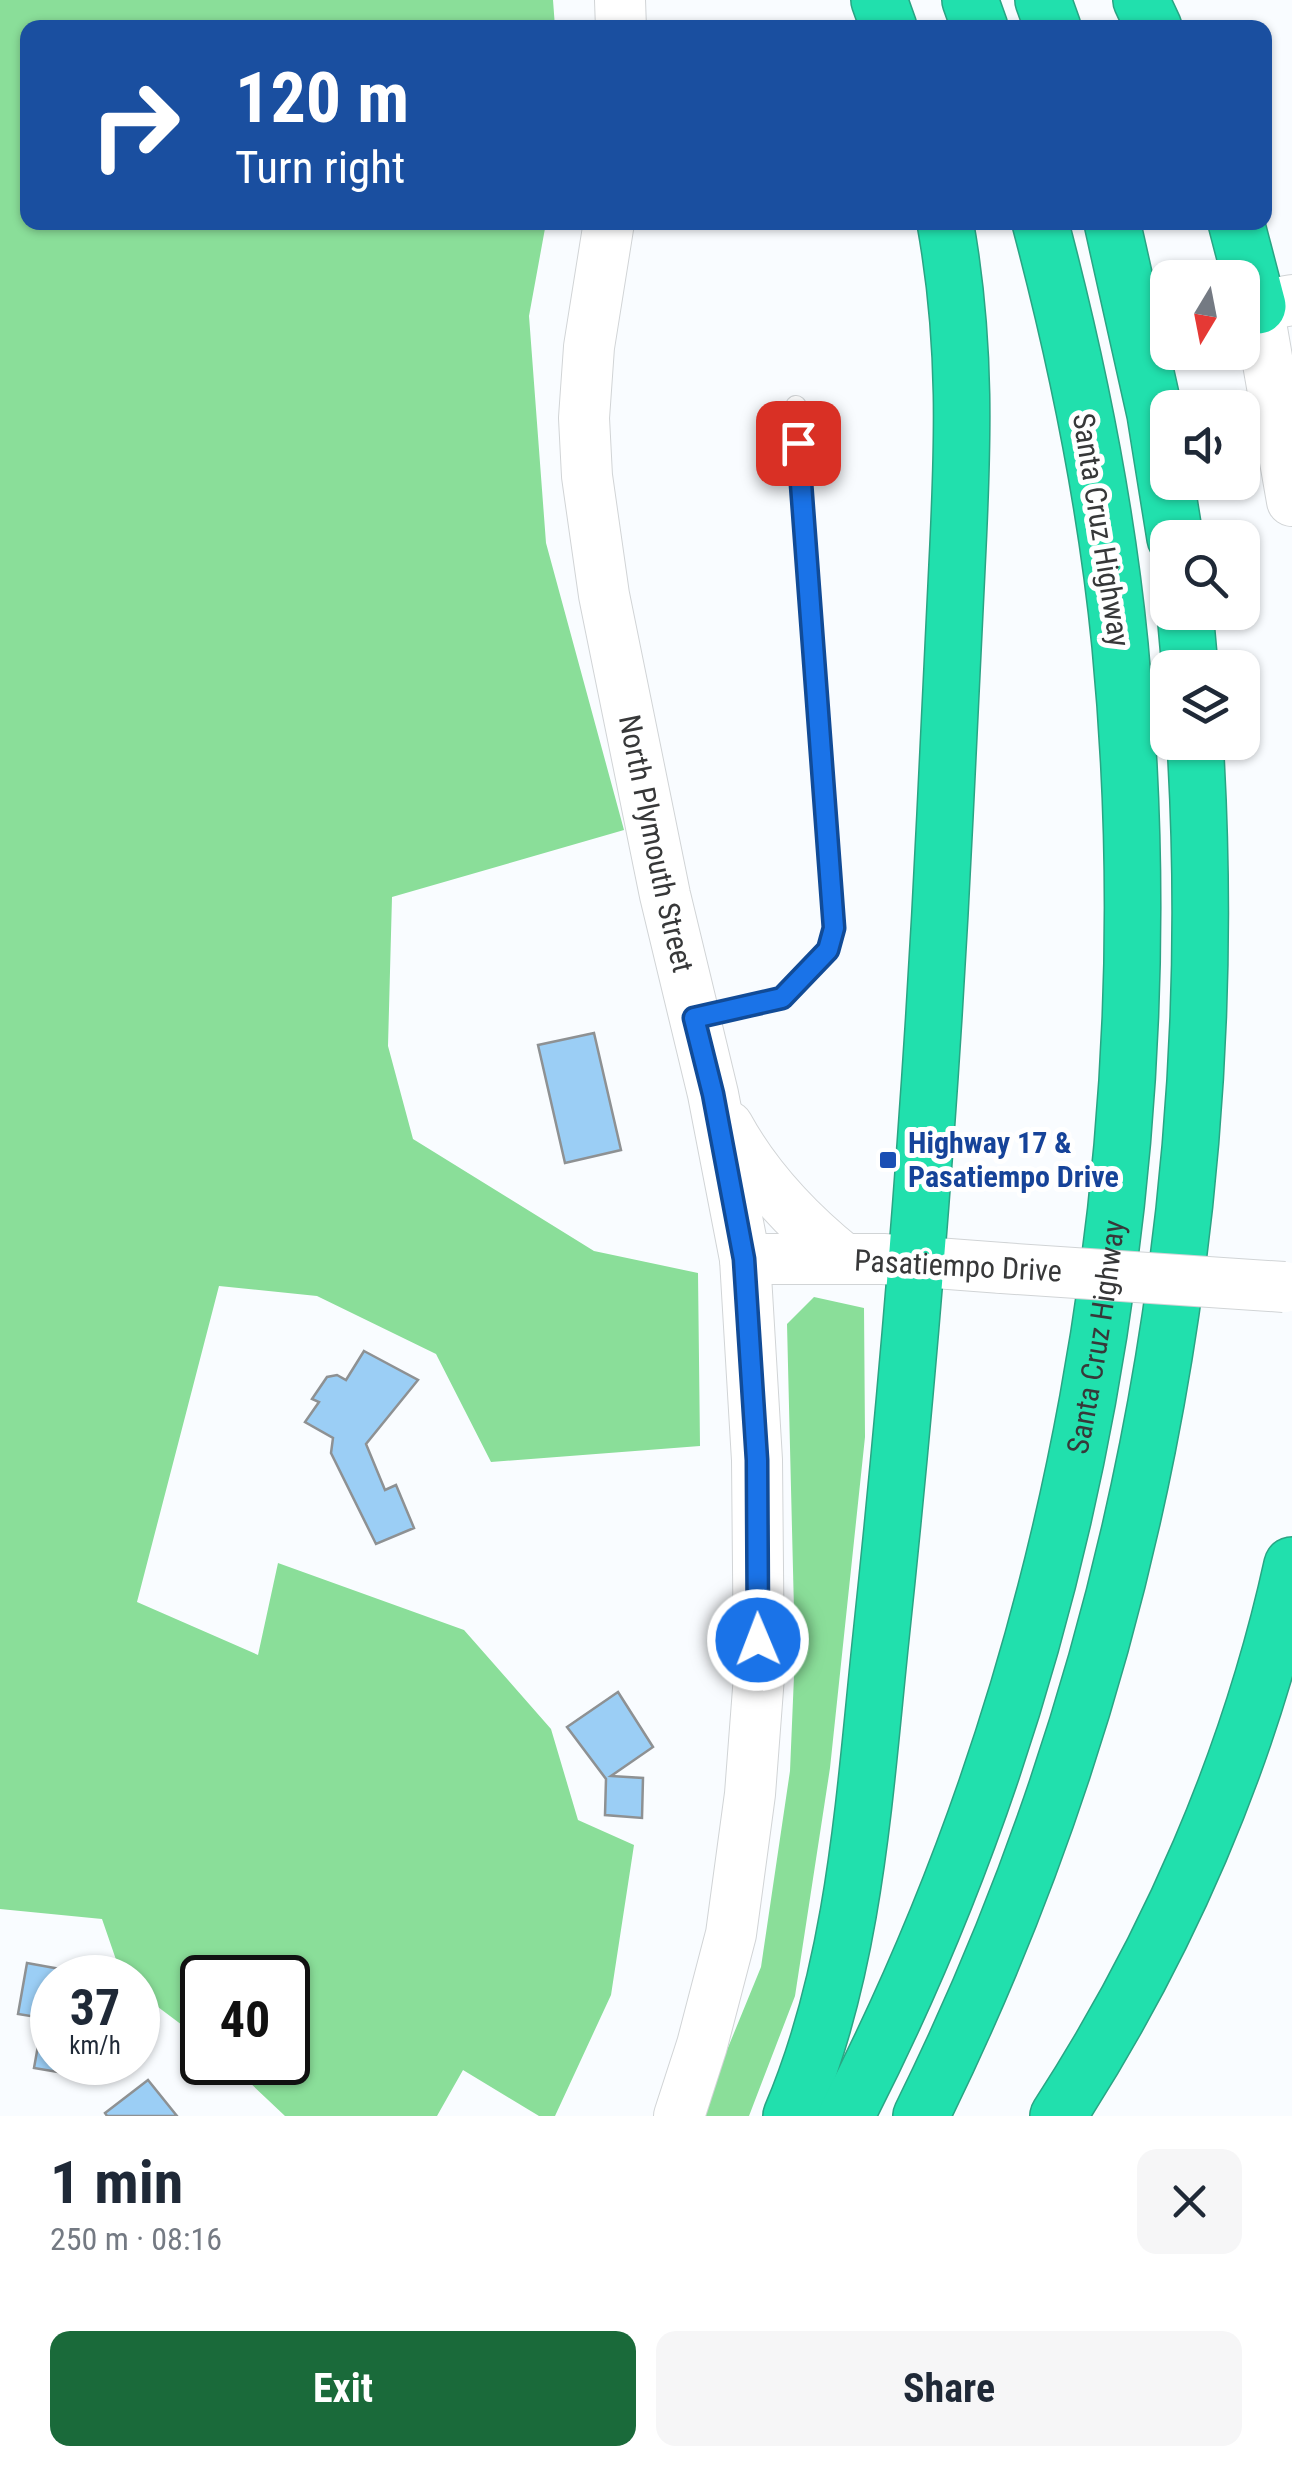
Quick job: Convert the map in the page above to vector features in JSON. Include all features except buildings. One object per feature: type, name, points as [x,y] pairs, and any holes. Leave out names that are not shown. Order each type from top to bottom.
[{"type":"highway","points":[[791,2116],[829,2006],[850,1900],[886,1588],[917,1262],[937,994],[964,412],[958,310],[946,230]]},
{"type":"highway","name":"Santa Cruz Highway","points":[[846,2116],[950,1884],[1022,1672],[1076,1458],[1120,1164],[1132,922],[1124,698],[1110,566],[1092,456],[1071,346],[1042,230]]},
{"type":"highway","points":[[1114,230],[1140,340],[1172,520]]},
{"type":"highway","points":[[1240,230],[1275,303]]},
{"type":"highway","points":[[921,2116],[1000,1943],[1070,1751],[1115,1594],[1149,1448],[1172,1303],[1196,1080],[1201,911],[1197,760]]},
{"type":"highway","points":[[1058,2116],[1132,1992],[1196,1859],[1243,1736],[1292,1565]]},
{"type":"street","name":"North Plymouth Street","points":[[608,230],[589,347],[584,418],[587,476],[604,595],[665,895],[713,1094],[744,1259],[757,1460],[759,1676],[750,1794],[731,1934],[679,2116]]},
{"type":"street","points":[[1275,303],[1292,502]]},
{"type":"street","points":[[713,1094],[737,1142],[768,1186],[791,1213],[844,1259]]},
{"type":"street","name":"Pasatiempo Drive","points":[[744,1259],[917,1262],[1288,1287]]},
{"type":"lane","points":[[694,1018],[782,998],[828,950],[834,928],[796,406]]},
{"type":"green space","points":[[0,0],[553,0],[554,20],[20,20],[20,230],[545,230],[529,316],[546,543],[624,830],[392,897],[388,1046],[413,1139],[594,1251],[698,1273],[700,1446],[491,1462],[436,1354],[317,1296],[219,1286],[137,1602],[258,1655],[278,1563],[464,1630],[551,1729],[578,1820],[634,1845],[611,1995],[555,2116],[539,2116],[463,2070],[437,2116],[285,2116],[252,2085],[310,2085],[310,1955],[180,1955],[180,2024],[160,2008],[160,1955],[114,1955],[102,1919],[0,1909]]},
{"type":"green space","points":[[814,1297],[864,1308],[865,1437],[830,1768],[795,1996],[749,2116],[700,2116],[761,1967],[790,1771],[795,1652],[787,1324]]},
{"type":"place","name":"Highway 17 & Pasatiempo Drive","points":[[888,1160]]},
{"type":"route","points":[[758,1640],[757,1460],[744,1259],[713,1094],[694,1018],[782,998],[828,950],[834,928],[798,443]]}]
